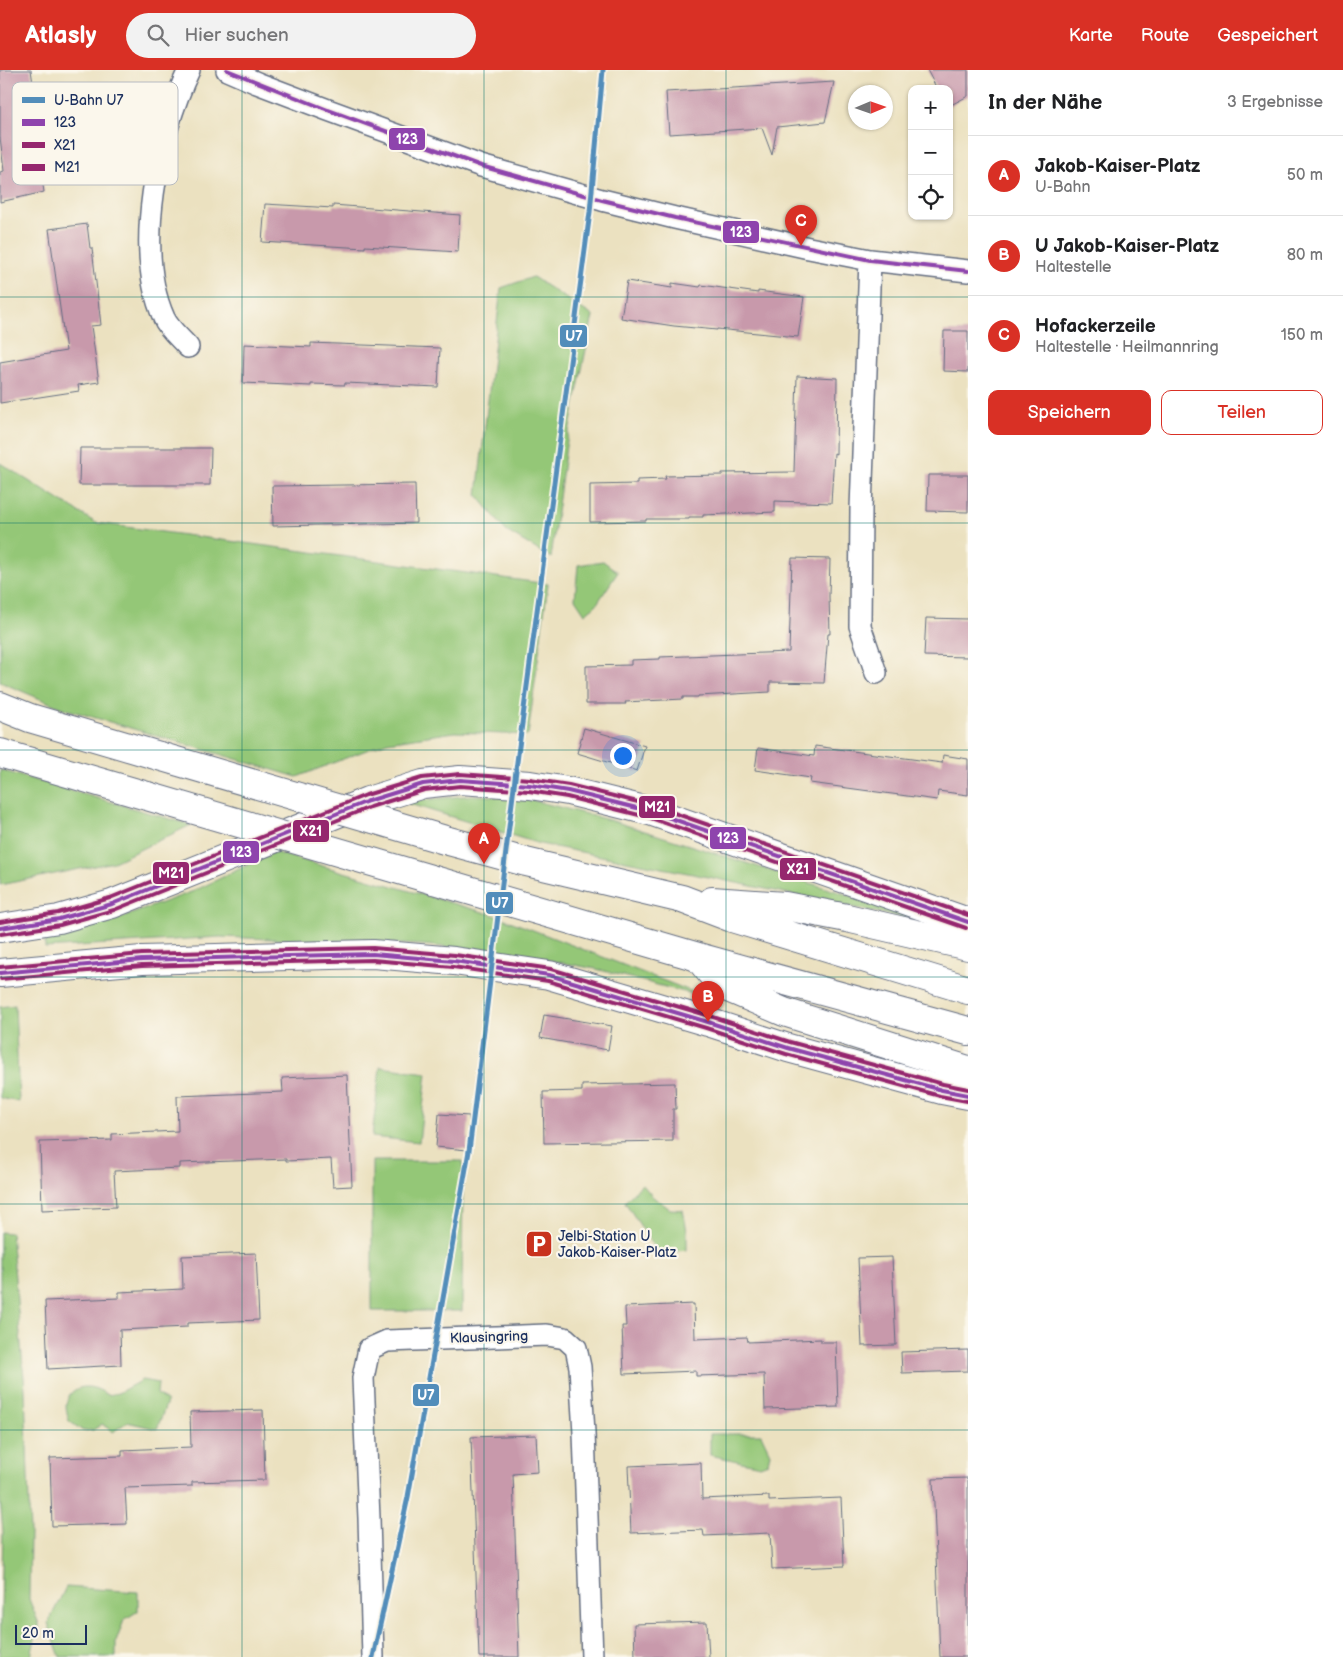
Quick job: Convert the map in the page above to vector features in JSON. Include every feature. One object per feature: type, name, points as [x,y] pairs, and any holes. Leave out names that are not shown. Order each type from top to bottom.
[{"type":"main road","points":[[0,706],[30,718],[445,840],[499,855],[682,899],[732,918],[968,990]]},
{"type":"main road","points":[[0,753],[698,957],[968,1031]]},
{"type":"main road","points":[[0,928],[59,919],[112,904],[368,801],[423,784],[460,780],[549,788],[653,812],[968,922]]},
{"type":"main road","points":[[682,899],[785,906],[847,918],[968,946]]},
{"type":"main road","points":[[0,973],[142,960],[372,954],[454,962],[549,975],[797,1050],[942,1090],[968,1095]]},
{"type":"main road","points":[[698,957],[721,985],[784,1012],[968,1070]]},
{"type":"street","points":[[178,99],[189,70]]},
{"type":"street","points":[[227,70],[320,107],[480,166],[602,200],[675,218],[870,260],[968,271]]},
{"type":"street","points":[[155,185],[150,248],[154,294],[164,320],[188,347]]},
{"type":"street","points":[[870,260],[861,509],[860,626],[876,673]]},
{"type":"street","name":"Klausingring","points":[[373,1657],[370,1518],[363,1378],[369,1349],[387,1341],[547,1335],[565,1338],[576,1348],[580,1366],[592,1657]]},
{"type":"green space","points":[[533,277],[593,316],[566,446],[551,558],[506,531],[477,495],[501,288]]},
{"type":"green space","points":[[0,463],[96,523],[548,584],[528,735],[455,732],[387,742],[297,777],[62,708],[0,682]]},
{"type":"green space","points":[[603,561],[618,572],[596,605],[585,614],[575,599],[578,565]]},
{"type":"green space","points":[[0,770],[191,825],[114,862],[0,885]]},
{"type":"green space","points":[[473,795],[524,798],[613,821],[956,929],[540,844],[403,802]]},
{"type":"green space","points":[[274,852],[497,916],[711,999],[596,969],[510,953],[423,945],[220,937],[45,948],[45,935],[115,920],[194,891]]},
{"type":"green space","points":[[15,1005],[19,1102],[0,1098],[0,1007]]},
{"type":"green space","points":[[380,1067],[427,1073],[419,1142],[372,1137]]},
{"type":"green space","points":[[372,1161],[463,1161],[462,1311],[372,1311]]},
{"type":"green space","points":[[642,1184],[653,1197],[670,1209],[683,1210],[687,1231],[687,1250],[658,1253],[625,1202]]},
{"type":"green space","points":[[0,1232],[11,1233],[25,1389],[30,1533],[29,1599],[39,1624],[39,1631],[36,1634],[31,1657],[0,1657],[3,1531],[0,1499]]},
{"type":"green space","points":[[142,1380],[158,1383],[157,1394],[167,1402],[157,1429],[127,1422],[113,1432],[102,1424],[93,1430],[83,1431],[69,1421],[66,1405],[72,1392],[77,1389],[82,1387],[95,1388],[107,1395],[118,1393]]},
{"type":"green space","points":[[710,1434],[761,1434],[770,1453],[768,1463],[760,1466],[710,1455]]},
{"type":"green space","points":[[66,1587],[138,1592],[138,1611],[124,1620],[116,1642],[116,1657],[60,1657],[48,1623]]},
{"type":"building","points":[[0,70],[31,70],[33,82],[12,82],[12,185],[43,185],[44,192],[0,202],[0,172],[4,171],[0,137]]},
{"type":"building","points":[[927,70],[968,70],[968,96],[953,104],[953,85],[935,85]]},
{"type":"building","points":[[834,82],[825,122],[777,127],[772,155],[762,128],[669,134],[666,92]]},
{"type":"building","points":[[265,204],[333,208],[333,205],[460,215],[458,252],[262,242]]},
{"type":"building","points":[[87,224],[90,248],[92,248],[101,325],[91,326],[99,382],[78,385],[79,391],[0,403],[0,362],[66,351],[49,229]]},
{"type":"building","points":[[627,281],[672,288],[672,283],[804,297],[798,337],[674,326],[621,318]]},
{"type":"building","points":[[944,331],[968,331],[968,372],[943,371]]},
{"type":"building","points":[[311,343],[440,348],[438,387],[345,383],[345,385],[311,384],[311,386],[243,383],[244,344],[311,347]]},
{"type":"building","points":[[797,376],[837,378],[836,454],[834,453],[831,503],[775,501],[775,512],[703,515],[703,517],[689,517],[689,519],[590,522],[590,485],[637,484],[637,480],[666,479],[665,476],[794,472]]},
{"type":"building","points":[[80,448],[211,448],[210,485],[79,485]]},
{"type":"building","points":[[928,475],[968,475],[968,512],[927,511]]},
{"type":"building","points":[[415,484],[416,523],[273,526],[272,486]]},
{"type":"building","points":[[792,558],[830,559],[830,634],[828,634],[824,683],[770,682],[770,692],[683,697],[683,699],[625,702],[626,704],[586,704],[586,666],[631,665],[631,660],[660,659],[660,657],[789,652]]},
{"type":"building","points":[[926,618],[968,619],[968,657],[924,656]]},
{"type":"building","points":[[584,728],[645,746],[637,771],[577,753]]},
{"type":"building","points":[[815,746],[942,763],[943,755],[968,759],[968,795],[938,791],[937,800],[810,783],[811,778],[755,770],[758,748],[814,756]]},
{"type":"building","points":[[544,1015],[612,1026],[608,1050],[540,1038]]},
{"type":"building","points":[[347,1075],[352,1186],[333,1187],[331,1159],[180,1163],[180,1168],[114,1171],[116,1207],[42,1210],[40,1142],[112,1140],[112,1134],[178,1131],[177,1096],[283,1092],[282,1078]]},
{"type":"building","points":[[675,1083],[676,1109],[673,1109],[673,1141],[544,1143],[543,1092],[582,1091],[582,1085]]},
{"type":"building","points":[[439,1114],[469,1116],[467,1150],[436,1147]]},
{"type":"building","points":[[256,1253],[259,1320],[187,1323],[187,1327],[120,1330],[121,1365],[48,1369],[45,1301],[119,1298],[119,1292],[183,1289],[182,1256]]},
{"type":"building","points":[[892,1257],[896,1345],[862,1346],[858,1258]]},
{"type":"building","points":[[694,1304],[695,1339],[747,1337],[748,1342],[821,1339],[821,1342],[836,1342],[838,1407],[765,1409],[764,1374],[696,1376],[696,1371],[624,1374],[622,1326],[626,1326],[625,1307]]},
{"type":"building","points":[[968,1350],[968,1371],[902,1373],[901,1352]]},
{"type":"building","points":[[263,1410],[265,1480],[192,1482],[192,1486],[125,1488],[127,1524],[52,1526],[50,1458],[122,1456],[122,1450],[191,1447],[190,1412]]},
{"type":"building","points":[[536,1435],[538,1472],[513,1474],[519,1657],[479,1657],[471,1437]]},
{"type":"building","points":[[701,1463],[702,1499],[769,1496],[769,1501],[841,1498],[844,1566],[772,1569],[770,1533],[704,1536],[703,1530],[631,1533],[628,1466]]},
{"type":"building","points":[[968,1478],[968,1657],[940,1657],[933,1479]]},
{"type":"building","points":[[707,1622],[709,1657],[635,1657],[634,1624]]},
{"type":"metro line","name":"U7","points":[[373,1657],[408,1497],[469,1151],[518,754],[590,212],[603,70]]},
{"type":"transit line","name":"123","points":[[227,70],[328,110],[481,166],[602,200],[675,218],[870,260],[968,271]]},
{"type":"transit line","name":"M21","points":[[0,922],[58,913],[110,898],[366,795],[422,778],[460,774],[530,779],[569,785],[654,806],[968,915]]},
{"type":"transit line","name":"123","points":[[0,928],[59,919],[112,904],[368,801],[423,784],[460,780],[530,785],[568,791],[653,812],[968,922]]},
{"type":"transit line","name":"X21","points":[[1,934],[60,925],[114,910],[370,807],[424,790],[460,786],[529,791],[567,797],[651,818],[966,928]]},
{"type":"transit line","name":"M21","points":[[0,967],[142,954],[289,950],[373,948],[455,955],[551,969],[790,1042],[943,1084],[968,1089]]},
{"type":"transit line","name":"123","points":[[0,973],[142,960],[289,956],[373,954],[454,961],[549,975],[788,1048],[942,1090],[968,1095]]},
{"type":"transit line","name":"X21","points":[[1,979],[142,966],[289,962],[373,960],[453,967],[548,981],[786,1054],[940,1096],[967,1101]]},
{"type":"place","name":"Hofackerzeile","points":[[801,246]]},
{"type":"place","name":"Jakob-Kaiser-Platz","points":[[484,864]]},
{"type":"place","name":"U Jakob-Kaiser-Platz","points":[[708,1022]]},
{"type":"place","name":"Jelbi-Station U Jakob-Kaiser-Platz","points":[[539,1244]]}]
